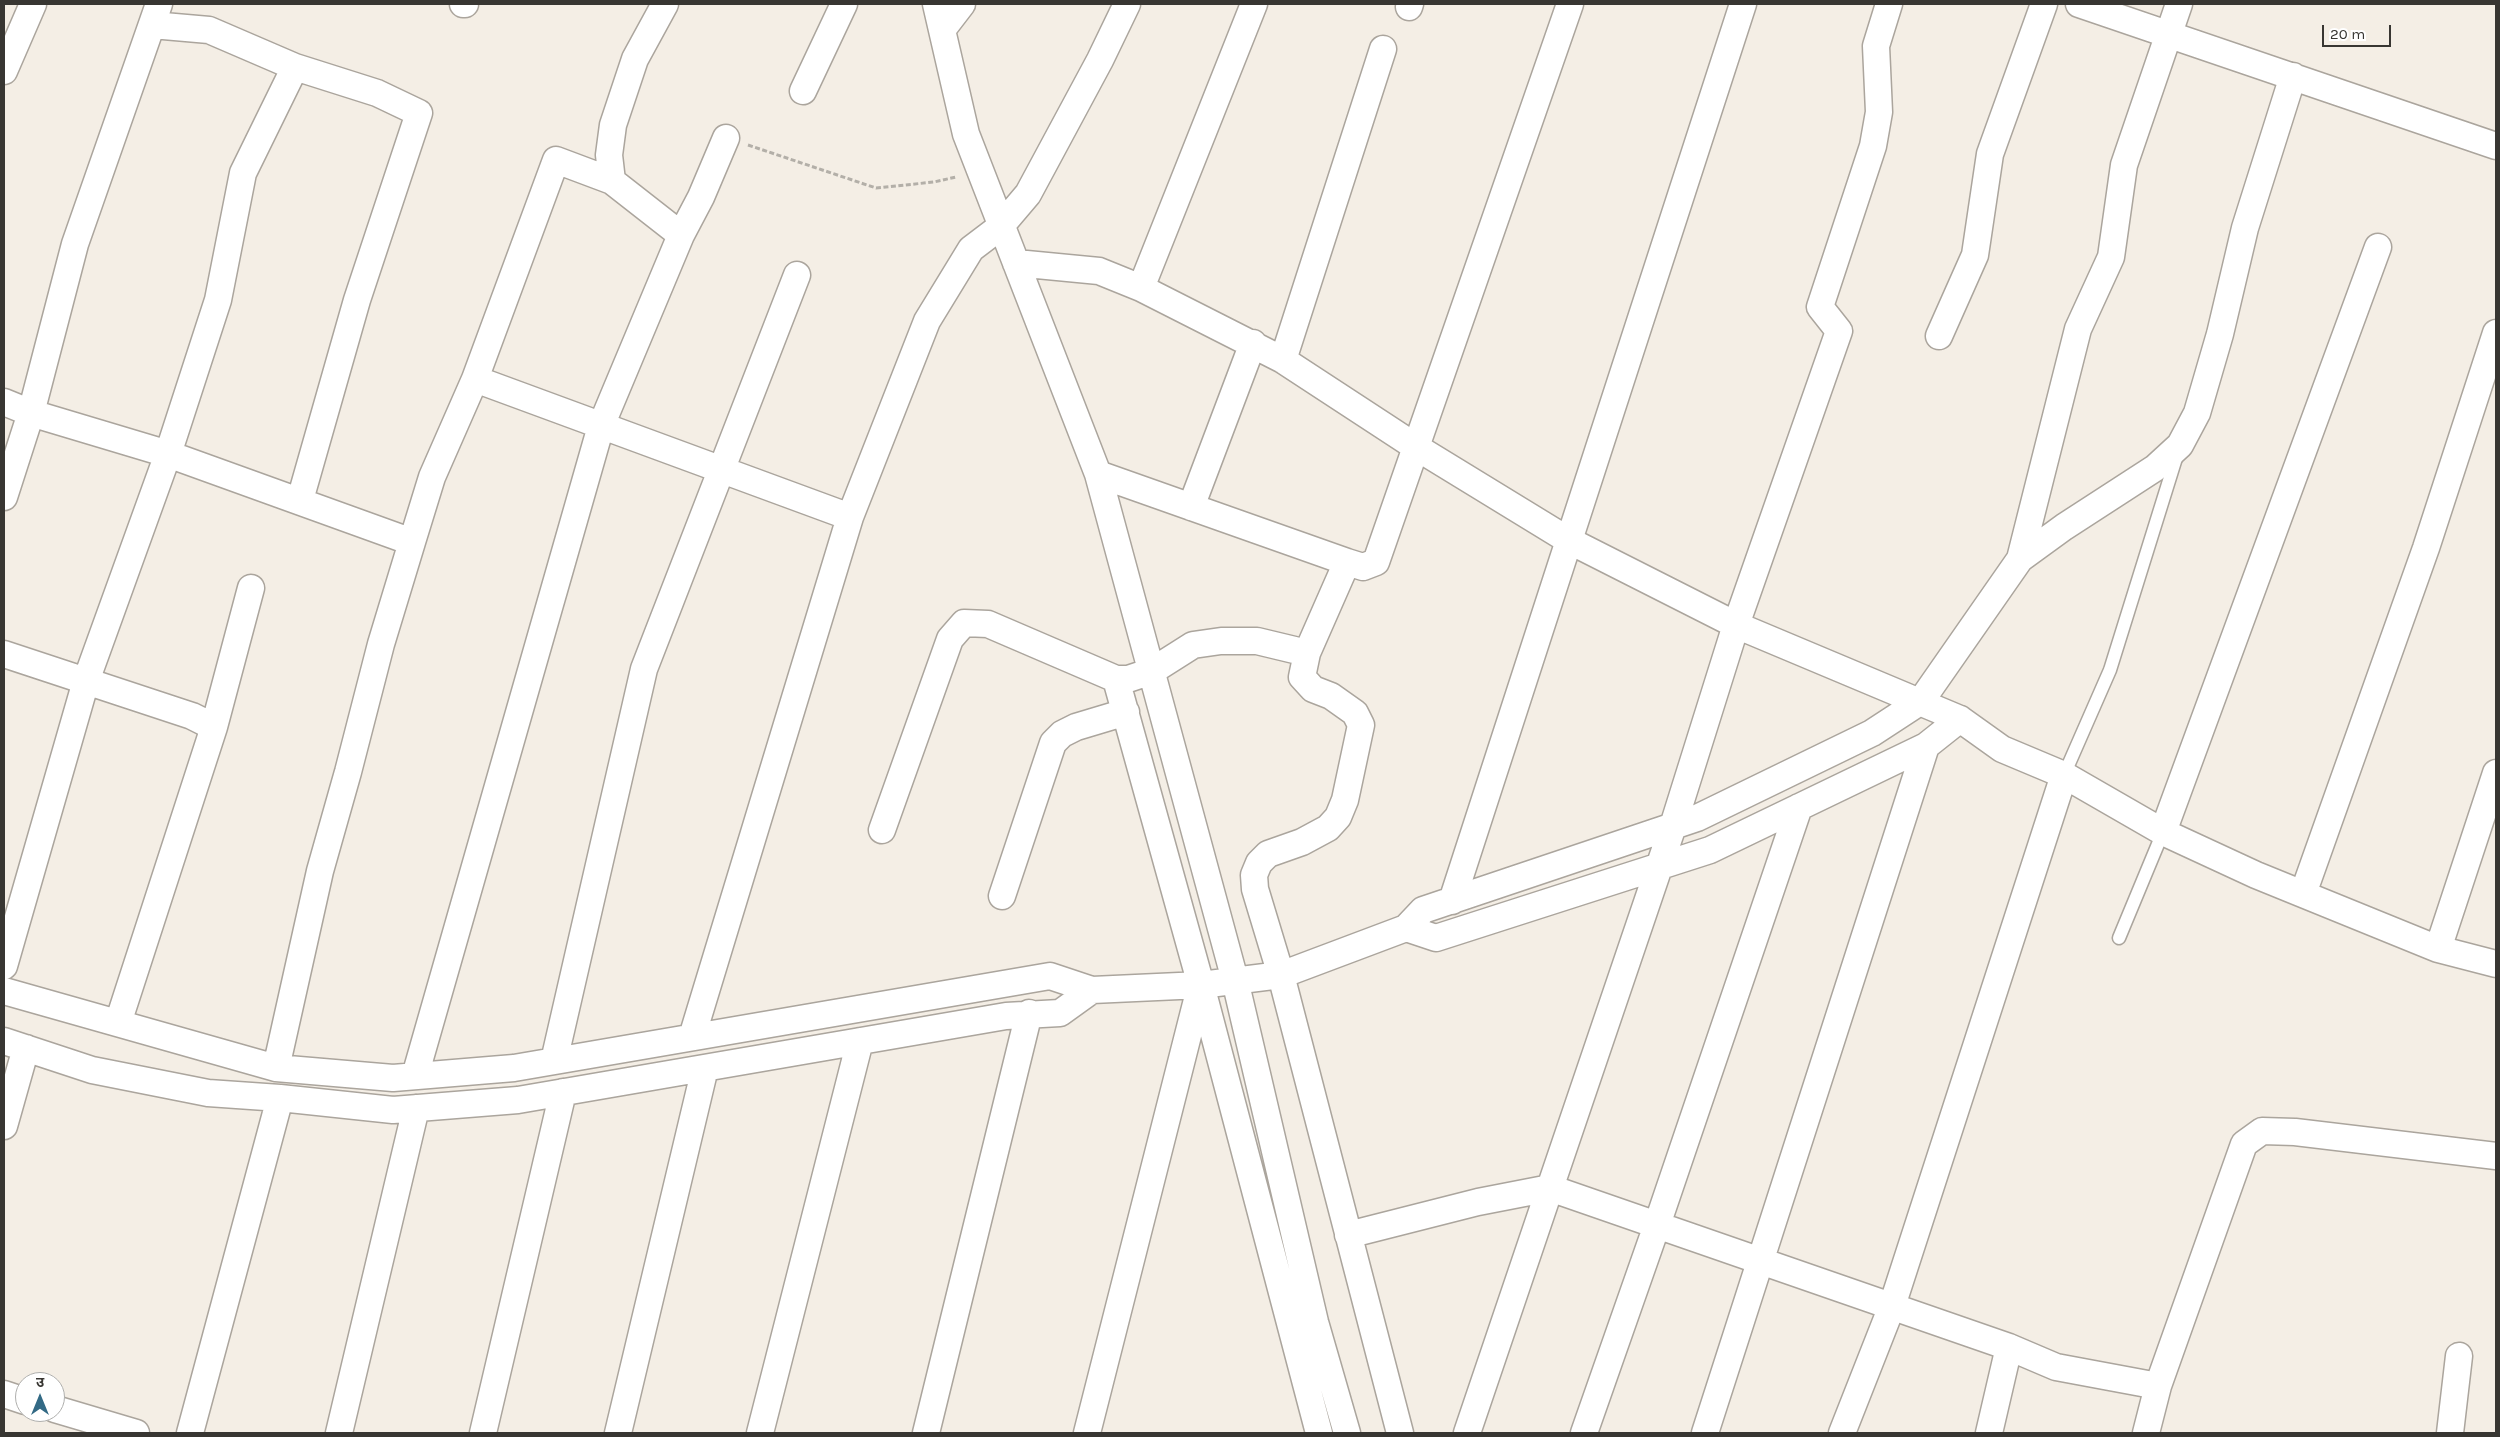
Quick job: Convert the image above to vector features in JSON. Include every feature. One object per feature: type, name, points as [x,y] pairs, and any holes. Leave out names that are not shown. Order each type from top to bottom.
[{"type":"street","points":[[4,71],[33,4]]},
{"type":"street","points":[[612,181],[609,156],[613,124],[635,58],[665,4]]},
{"type":"street","points":[[802,91],[844,4]]},
{"type":"street","points":[[936,4],[966,134],[1000,227],[1016,263],[1098,474],[1235,980],[1315,1322],[1346,1433]]},
{"type":"street","points":[[942,30],[962,4]]},
{"type":"street","points":[[692,1037],[850,517],[927,321],[971,249],[1000,227],[1028,194],[1100,60],[1127,4]]},
{"type":"street","points":[[1141,288],[1254,4]]},
{"type":"street","points":[[1098,474],[1347,562],[1363,567],[1376,562],[1570,4]]},
{"type":"street","points":[[1452,901],[1743,4]]},
{"type":"street","points":[[1467,1433],[1673,826],[1736,626],[1839,331],[1820,307],[1874,146],[1879,112],[1876,46],[1889,4]]},
{"type":"street","points":[[1939,336],[1975,255],[1990,154],[2044,4]]},
{"type":"street","points":[[2079,4],[2496,146]]},
{"type":"street","points":[[2020,560],[2078,329],[2111,257],[2124,165],[2179,4]]},
{"type":"street","points":[[4,497],[31,413],[74,244],[156,15],[209,30],[295,67],[378,93],[419,113],[357,300],[300,500]]},
{"type":"street","points":[[1283,360],[1383,49]]},
{"type":"street","points":[[4,966],[86,681],[168,454],[218,300],[243,173],[295,67]]},
{"type":"street","points":[[4,991],[276,1068],[393,1078],[514,1068],[1050,976],[1092,990],[1200,985],[1280,975],[1406,928],[1423,910],[1697,818],[1872,733],[1921,701],[2020,560],[2064,527],[2155,468],[2180,445],[2197,413],[2220,334],[2245,228],[2293,76]]},
{"type":"street","points":[[415,1076],[601,426],[681,235],[701,197],[726,138]]},
{"type":"street","points":[[276,1068],[320,871],[348,772],[380,644],[432,478],[475,379],[556,160],[612,181],[681,235]]},
{"type":"street","points":[[2163,832],[2378,247]]},
{"type":"street","points":[[1016,263],[1099,271],[1141,288],[1283,360],[1416,447],[1568,540],[1736,626],[1921,701],[1960,719],[2002,750],[2064,775],[2163,832],[2256,875],[2438,949],[2496,964]]},
{"type":"street","points":[[554,1061],[644,669],[797,275]]},
{"type":"street","points":[[2303,894],[2426,548],[2496,333]]},
{"type":"street","points":[[1191,507],[1252,343]]},
{"type":"street","points":[[475,379],[850,517]]},
{"type":"street","points":[[4,402],[31,413],[168,454],[300,500],[412,542]]},
{"type":"street","points":[[1347,562],[1307,653],[1302,677],[1313,689],[1331,696],[1355,713],[1360,725],[1345,800],[1338,817],[1328,828],[1302,842],[1268,854],[1259,863],[1254,875],[1255,890],[1280,975],[1400,1433]]},
{"type":"street","points":[[118,1023],[214,727],[251,588]]},
{"type":"street","points":[[882,830],[950,639],[964,623],[988,624],[1116,678],[1128,679],[1152,671],[1193,645],[1221,641],[1257,641],[1307,653]]},
{"type":"street","points":[[4,654],[192,716],[214,727]]},
{"type":"street","points":[[1116,678],[1319,1433]]},
{"type":"street","points":[[1002,896],[1053,743],[1062,734],[1076,727],[1126,712]]},
{"type":"street","points":[[1406,928],[1436,938],[1710,850],[1926,746],[1960,719]]},
{"type":"street","points":[[1705,1433],[1926,746]]},
{"type":"street","points":[[2438,949],[2496,773]]},
{"type":"street","points":[[1842,1433],[1892,1306],[2064,775]]},
{"type":"street","points":[[1584,1433],[1799,807]]},
{"type":"street","points":[[1087,1433],[1200,985]]},
{"type":"street","points":[[4,1126],[15,1044],[92,1070],[208,1093],[280,1098],[393,1110],[518,1100],[1029,1013],[1060,1013],[1092,990]]},
{"type":"street","points":[[926,1433],[1029,1013]]},
{"type":"street","points":[[760,1433],[860,1041]]},
{"type":"street","points":[[618,1433],[705,1068]]},
{"type":"street","points":[[483,1433],[564,1092]]},
{"type":"street","points":[[190,1433],[280,1098]]},
{"type":"street","points":[[339,1433],[416,1108]]},
{"type":"street","points":[[2146,1433],[2158,1386],[2244,1144],[2262,1131],[2295,1132],[2496,1156]]},
{"type":"street","points":[[1348,1235],[1478,1202],[1550,1188],[2009,1346],[2056,1367],[2158,1386]]},
{"type":"street","points":[[1989,1433],[2009,1346]]},
{"type":"street","points":[[2450,1433],[2458,1356]]},
{"type":"street","points":[[65,1412],[136,1433]]},
{"type":"lane","points":[[2064,775],[2110,670],[2180,445]]},
{"type":"lane","points":[[2119,938],[2163,832]]},
{"type":"path","points":[[726,138],[876,188],[934,182],[981,172]]}]
